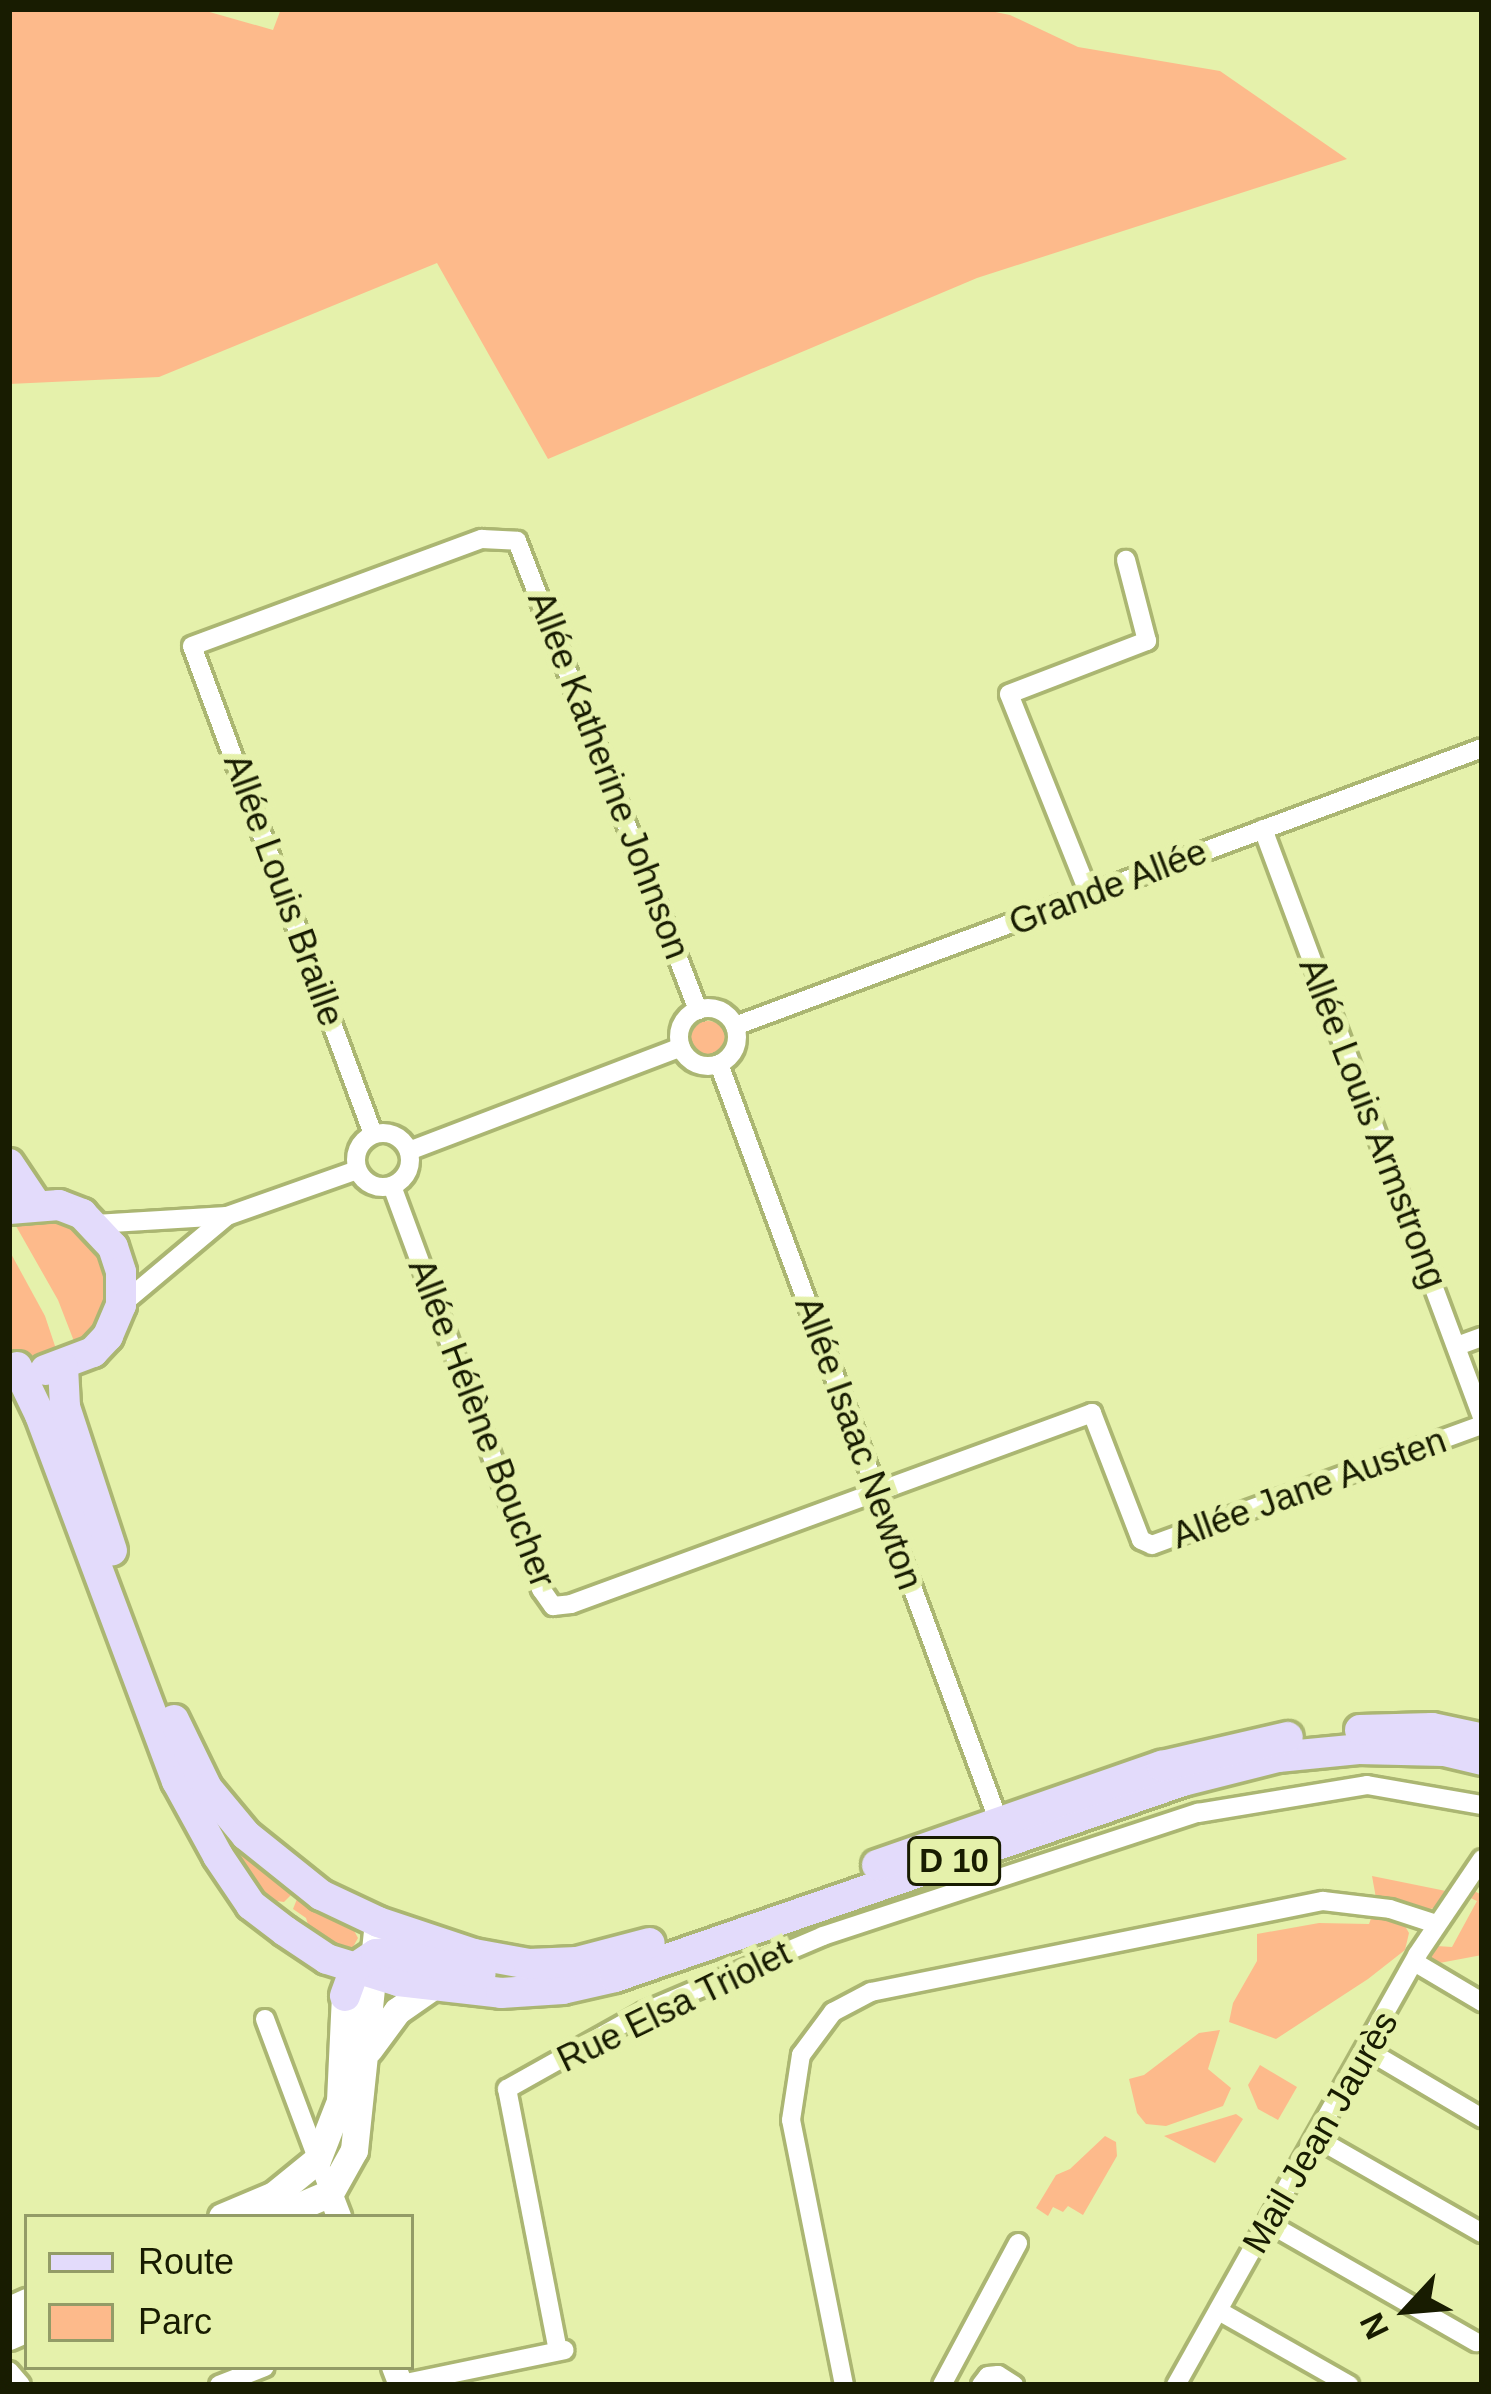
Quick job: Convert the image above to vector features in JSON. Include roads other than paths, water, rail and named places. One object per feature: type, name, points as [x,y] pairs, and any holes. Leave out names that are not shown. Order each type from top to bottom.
[{"type":"main road","points":[[9,1164],[22,1206],[59,1204],[95,1224],[113,1247],[122,1272],[121,1305],[108,1336],[93,1352],[63,1367],[13,1365]]},
{"type":"main road","name":"D 10","points":[[13,1365],[40,1415],[177,1780],[251,1905],[355,1970],[429,1988],[563,1989],[615,1977],[1184,1781],[1278,1757],[1359,1749],[1444,1751],[1482,1760]]},
{"type":"main road","name":"D 10","points":[[63,1367],[65,1408],[108,1540],[180,1736],[207,1788],[277,1863],[321,1895],[378,1922],[474,1954],[529,1964],[614,1955],[1237,1745],[1326,1731],[1432,1728],[1482,1738]]},
{"type":"main road","points":[[229,2214],[285,2188],[317,2160],[340,2101],[355,1970],[378,1922]]},
{"type":"main road","points":[[355,1970],[392,1953],[482,1974],[529,1964]]},
{"type":"main road","points":[[289,2214],[335,2205],[354,2150],[369,2048],[355,1970]]},
{"type":"main road","points":[[369,2048],[397,2011],[429,1988]]},
{"type":"street","name":"Allée Louis Braille","points":[[373,1134],[192,646],[482,538],[517,541]]},
{"type":"street","name":"Allée Katherine Johnson","points":[[517,541],[698,1010]]},
{"type":"street","points":[[1089,894],[1009,694],[1147,641],[1126,560]]},
{"type":"street","name":"Grande Allée","points":[[735,1026],[1482,748]]},
{"type":"street","name":"Allée Louis Armstrong","points":[[1263,829],[1482,1421]]},
{"type":"street","points":[[698,1010],[720,1010],[735,1026],[735,1049],[718,1064],[696,1064],[681,1047],[682,1025],[698,1010]]},
{"type":"street","points":[[409,1151],[681,1047]]},
{"type":"street","name":"Allée Isaac Newton","points":[[718,1064],[999,1822]]},
{"type":"street","points":[[373,1134],[394,1135],[409,1151],[408,1172],[392,1186],[371,1185],[357,1170],[358,1148],[373,1134]]},
{"type":"street","points":[[95,1224],[226,1216],[357,1170]]},
{"type":"street","name":"Allée Hélène Boucher","points":[[392,1186],[541,1589],[553,1606],[571,1604],[877,1490]]},
{"type":"street","points":[[121,1305],[226,1216]]},
{"type":"street","points":[[1457,1346],[1482,1337]]},
{"type":"street","name":"Allée Jane Austen","points":[[877,1490],[1092,1413],[1142,1540],[1153,1545],[1482,1421]]},
{"type":"street","name":"Rue Elsa Triolet","points":[[401,2384],[561,2350],[507,2089],[644,2012],[824,1936],[1238,1803],[1367,1785],[1482,1805]]},
{"type":"street","name":"Mail Jean Jaurès","points":[[1176,2385],[1436,1924],[1474,1884],[1482,1859]]},
{"type":"street","points":[[844,2385],[791,2120],[800,2055],[833,2012],[871,1992],[1323,1901],[1390,1909],[1436,1924]]},
{"type":"street","points":[[1416,1963],[1482,2002]]},
{"type":"street","points":[[265,2019],[335,2205]]},
{"type":"street","points":[[1367,2050],[1482,2118]]},
{"type":"street","points":[[1316,2138],[1482,2233]]},
{"type":"street","points":[[1268,2223],[1476,2342]]},
{"type":"street","points":[[942,2385],[1018,2243]]},
{"type":"street","points":[[1219,2311],[1349,2385]]},
{"type":"street","points":[[219,2385],[257,2370]]},
{"type":"street","points":[[9,2371],[21,2385]]},
{"type":"street","points":[[981,2385],[988,2375],[998,2375],[1014,2385]]}]
